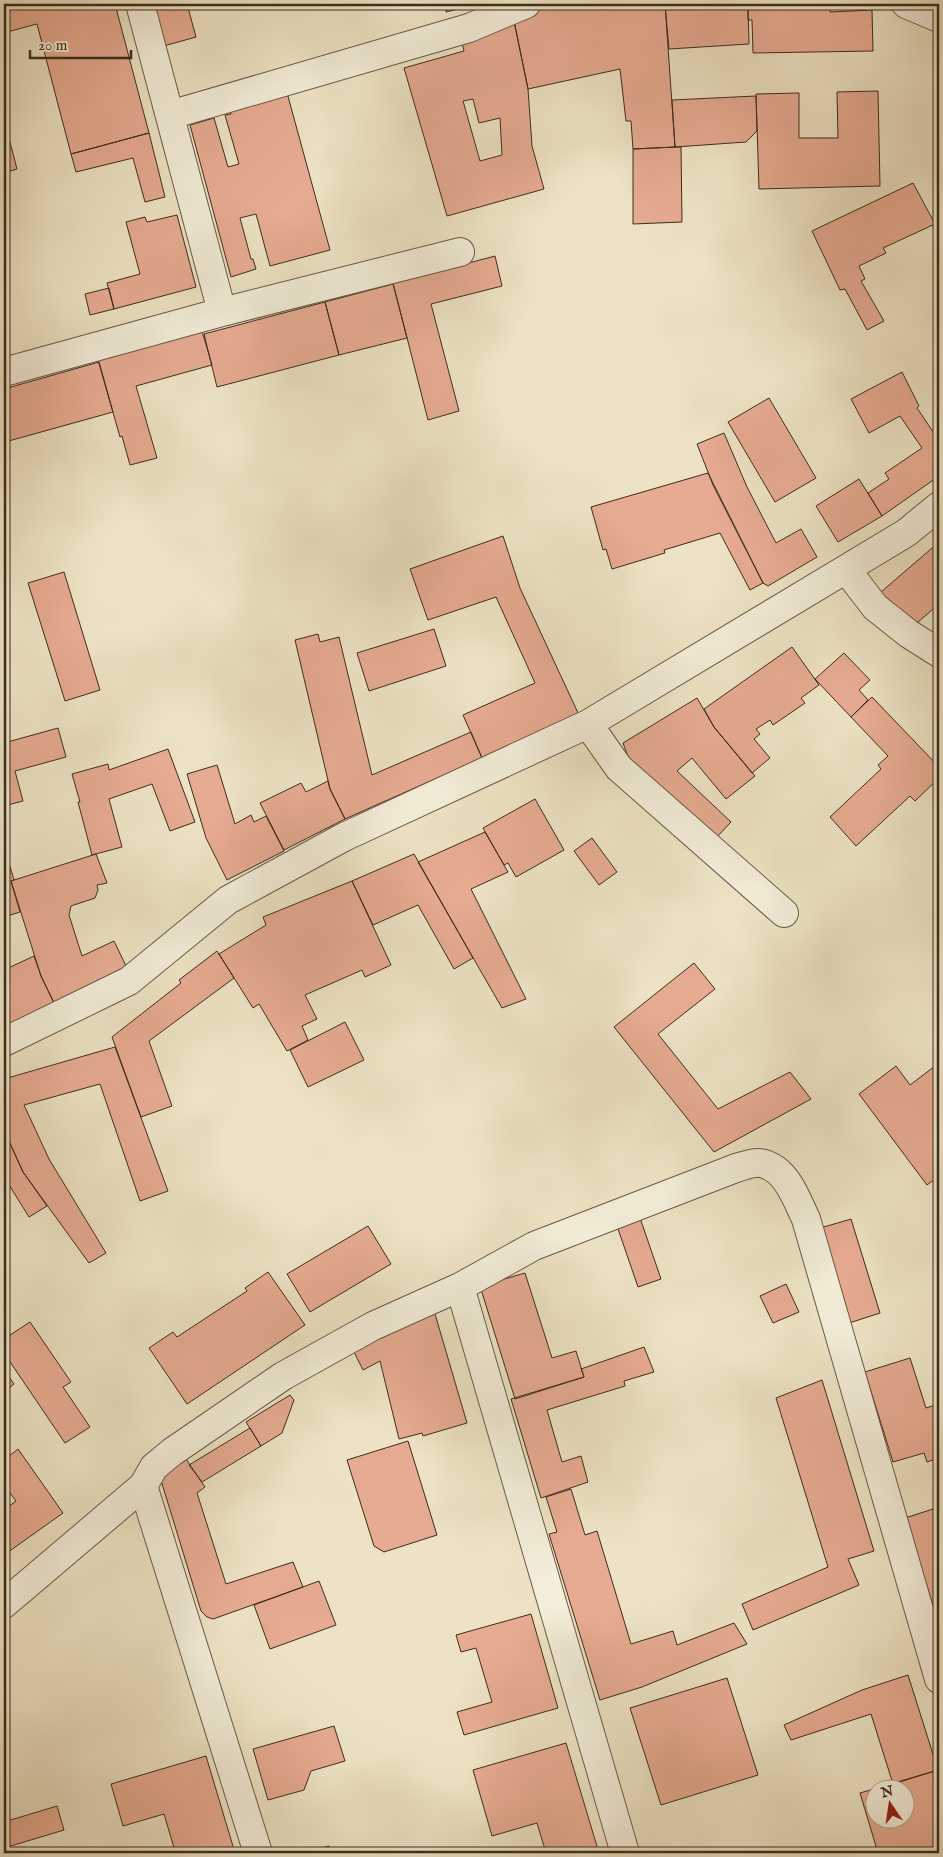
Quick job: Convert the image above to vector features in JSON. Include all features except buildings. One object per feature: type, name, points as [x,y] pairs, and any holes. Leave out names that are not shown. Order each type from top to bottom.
[{"type":"street","points":[[140,4],[222,312]]},
{"type":"street","points":[[170,115],[469,28],[526,4]]},
{"type":"street","points":[[906,4],[939,18]]},
{"type":"street","points":[[4,372],[222,312],[460,252]]},
{"type":"street","points":[[4,1042],[129,982],[228,900],[344,837],[588,724],[906,533],[939,506]]},
{"type":"street","points":[[846,569],[875,607],[909,634],[939,653]]},
{"type":"street","points":[[588,724],[619,768],[784,913]]},
{"type":"street","points":[[4,1604],[143,1486],[154,1468],[172,1452],[283,1376],[373,1326],[460,1287],[534,1246],[736,1168],[759,1163],[772,1168],[790,1184],[806,1219],[939,1679]]},
{"type":"street","points":[[460,1287],[626,1853]]},
{"type":"street","points":[[143,1486],[258,1853]]}]
